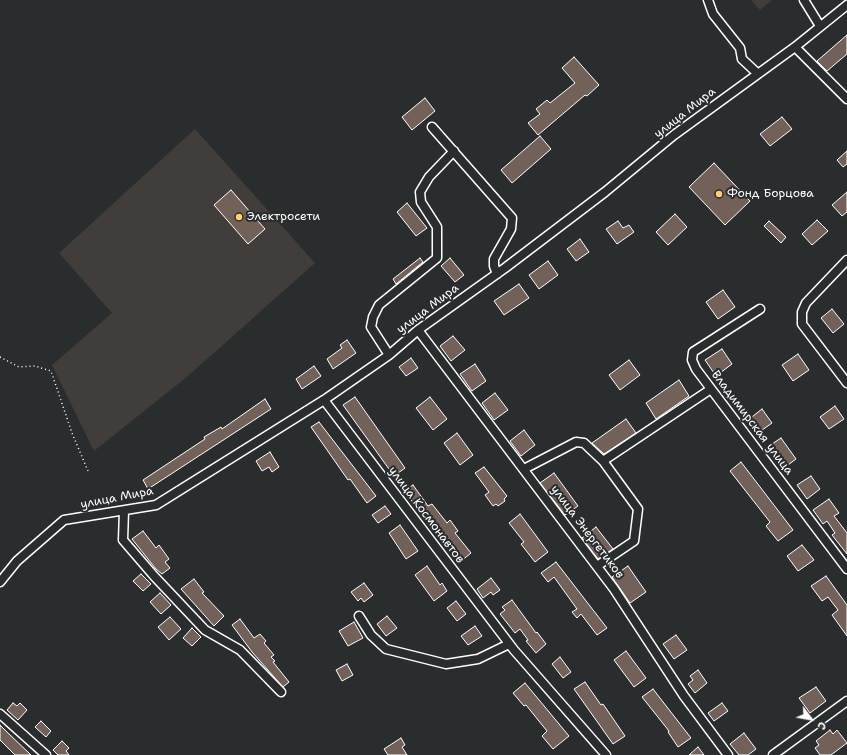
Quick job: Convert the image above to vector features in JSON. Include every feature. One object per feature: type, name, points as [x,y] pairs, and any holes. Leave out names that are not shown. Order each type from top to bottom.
[{"type":"street","points":[[708,0],[714,14],[740,48],[742,59],[756,73]]},
{"type":"street","points":[[804,0],[820,26]]},
{"type":"street","name":"улица Мира","points":[[0,582],[17,561],[64,520],[156,505],[324,400],[389,355],[418,330],[497,274],[605,192],[674,135],[756,73],[795,46],[847,5]]},
{"type":"street","points":[[795,46],[847,99]]},
{"type":"street","points":[[432,127],[512,218],[510,229],[494,259],[494,266],[497,274]]},
{"type":"street","points":[[389,355],[371,327],[373,317],[379,305],[437,258],[437,227],[422,202],[420,192],[429,177],[454,151]]},
{"type":"street","points":[[847,260],[806,303],[802,312],[802,324],[847,383]]},
{"type":"street","name":"Владимирская улица","points":[[760,309],[693,352],[692,360],[696,369],[847,569]]},
{"type":"street","name":"улица Энергетиков","points":[[418,330],[614,589],[684,696],[728,755]]},
{"type":"street","points":[[603,461],[711,389]]},
{"type":"street","name":"улица Космонавтов","points":[[324,400],[509,644],[606,755]]},
{"type":"street","points":[[524,469],[576,442],[584,443],[603,461],[638,509],[634,542],[597,566]]},
{"type":"street","points":[[124,511],[123,540],[128,546],[206,630],[240,650],[281,692]]},
{"type":"street","points":[[359,616],[371,635],[386,649],[446,664],[478,658],[509,644]]},
{"type":"street","points":[[773,755],[847,701]]},
{"type":"street","points":[[0,714],[46,755]]},
{"type":"path","points":[[0,357],[19,367],[35,366],[51,371],[72,433],[88,470]]},
{"type":"shaded area","points":[[751,0],[772,0],[760,10]]},
{"type":"shaded area","points":[[195,129],[315,263],[188,376],[94,451],[52,365],[112,313],[59,253]]},
{"type":"building","points":[[847,35],[847,54],[827,71],[817,61]]},
{"type":"building","points":[[574,57],[599,85],[538,135],[528,123],[540,114],[536,109],[547,100],[550,103],[575,83],[562,68]]},
{"type":"building","points":[[425,98],[435,111],[412,130],[402,117]]},
{"type":"building","points":[[782,117],[792,129],[770,146],[760,134]]},
{"type":"building","points":[[540,136],[551,149],[512,183],[501,170]]},
{"type":"building","points":[[847,151],[847,164],[843,167],[837,160]]},
{"type":"building","name":"Фонд Борцова","points":[[714,163],[750,201],[725,225],[689,187]]},
{"type":"building","name":"Электросети","points":[[231,190],[265,229],[248,244],[214,205]]},
{"type":"building","points":[[847,192],[847,212],[842,216],[832,205]]},
{"type":"building","points":[[407,203],[427,228],[416,236],[397,212]]},
{"type":"building","points":[[675,214],[687,227],[668,245],[656,232]]},
{"type":"building","points":[[817,220],[828,231],[812,245],[802,234]]},
{"type":"building","points":[[618,221],[623,228],[629,225],[634,232],[617,244],[606,229]]},
{"type":"building","points":[[769,221],[786,237],[781,243],[764,226]]},
{"type":"building","points":[[580,239],[589,252],[576,261],[567,249]]},
{"type":"building","points":[[420,258],[423,262],[396,284],[393,279]]},
{"type":"building","points":[[450,258],[464,275],[455,282],[441,266]]},
{"type":"building","points":[[548,261],[558,275],[539,289],[529,275]]},
{"type":"building","points":[[519,284],[529,298],[504,315],[494,301]]},
{"type":"building","points":[[723,290],[735,307],[718,319],[706,302]]},
{"type":"building","points":[[832,309],[844,324],[833,333],[821,318]]},
{"type":"building","points":[[453,336],[465,350],[451,361],[440,346]]},
{"type":"building","points":[[347,340],[356,353],[333,369],[327,359],[342,348],[340,345]]},
{"type":"building","points":[[722,349],[732,364],[716,376],[705,360]]},
{"type":"building","points":[[798,354],[809,370],[793,381],[782,365]]},
{"type":"building","points":[[411,358],[418,368],[406,376],[399,367]]},
{"type":"building","points":[[629,360],[640,375],[620,390],[609,375]]},
{"type":"building","points":[[475,364],[486,381],[472,391],[460,374]]},
{"type":"building","points":[[314,366],[321,376],[302,389],[296,379]]},
{"type":"building","points":[[679,380],[689,396],[656,419],[646,403]]},
{"type":"building","points":[[495,393],[508,410],[494,420],[482,403]]},
{"type":"building","points":[[355,397],[405,468],[394,476],[343,405]]},
{"type":"building","points":[[430,397],[447,419],[433,430],[416,408]]},
{"type":"building","points":[[265,399],[271,409],[148,489],[143,480],[205,439],[204,437],[221,427],[222,429]]},
{"type":"building","points":[[835,406],[844,419],[829,429],[820,417]]},
{"type":"building","points":[[762,409],[772,423],[758,433],[748,420]]},
{"type":"building","points":[[626,419],[636,433],[604,454],[592,443]]},
{"type":"building","points":[[319,422],[376,496],[367,503],[350,479],[348,480],[311,427]]},
{"type":"building","points":[[524,430],[535,445],[521,456],[510,441]]},
{"type":"building","points":[[457,433],[473,455],[460,465],[444,443]]},
{"type":"building","points":[[781,438],[796,459],[784,468],[769,446]]},
{"type":"building","points":[[270,452],[279,467],[272,472],[269,467],[262,471],[256,461]]},
{"type":"building","points":[[741,462],[793,530],[778,541],[766,526],[770,522],[730,471]]},
{"type":"building","points":[[484,467],[507,496],[504,499],[505,501],[498,506],[496,504],[493,506],[485,495],[489,492],[475,473]]},
{"type":"building","points":[[554,473],[578,506],[565,515],[540,483]]},
{"type":"building","points":[[811,476],[820,489],[807,499],[797,485]]},
{"type":"building","points":[[413,485],[428,506],[432,504],[447,523],[450,520],[458,531],[455,533],[471,553],[460,562],[404,491]]},
{"type":"building","points":[[829,499],[839,513],[834,516],[847,533],[847,554],[832,535],[835,533],[827,521],[823,524],[813,510]]},
{"type":"building","points":[[385,506],[391,514],[378,523],[372,515]]},
{"type":"building","points":[[520,514],[548,552],[535,562],[521,544],[524,542],[509,523]]},
{"type":"building","points":[[400,525],[418,551],[406,559],[389,533]]},
{"type":"building","points":[[596,527],[613,549],[598,559],[582,538]]},
{"type":"building","points":[[143,531],[156,548],[159,545],[169,559],[165,562],[170,568],[162,574],[156,569],[132,539]]},
{"type":"building","points":[[802,545],[814,560],[798,571],[787,556]]},
{"type":"building","points":[[556,562],[607,628],[597,635],[581,614],[577,618],[572,612],[577,609],[554,577],[548,582],[541,573]]},
{"type":"building","points":[[427,566],[440,585],[442,583],[447,591],[434,601],[415,575]]},
{"type":"building","points":[[628,566],[646,592],[630,603],[612,577]]},
{"type":"building","points":[[141,574],[151,584],[143,591],[133,581]]},
{"type":"building","points":[[826,576],[847,605],[847,636],[832,615],[838,610],[828,597],[822,601],[811,586]]},
{"type":"building","points":[[491,578],[500,590],[493,595],[491,592],[483,598],[477,589]]},
{"type":"building","points":[[194,579],[204,592],[202,593],[224,616],[214,626],[181,589]]},
{"type":"building","points":[[364,583],[373,595],[364,602],[361,598],[358,601],[351,592]]},
{"type":"building","points":[[160,593],[171,605],[161,614],[150,602]]},
{"type":"building","points":[[512,600],[546,644],[536,653],[526,641],[528,640],[520,629],[515,633],[500,614],[505,610],[502,607]]},
{"type":"building","points":[[456,601],[466,614],[457,621],[447,608]]},
{"type":"building","points":[[387,616],[397,628],[386,636],[377,624]]},
{"type":"building","points":[[170,617],[181,629],[169,640],[158,627]]},
{"type":"building","points":[[240,619],[254,638],[260,634],[266,641],[264,643],[274,655],[271,657],[275,661],[273,662],[289,682],[283,687],[252,652],[232,625]]},
{"type":"building","points":[[354,622],[363,638],[348,646],[339,631]]},
{"type":"building","points":[[475,626],[482,636],[468,645],[461,636]]},
{"type":"building","points":[[192,628],[201,637],[192,646],[183,638]]},
{"type":"building","points":[[676,635],[687,650],[674,659],[663,644]]},
{"type":"building","points":[[626,651],[646,678],[634,687],[614,660]]},
{"type":"building","points":[[560,657],[571,672],[563,678],[552,664]]},
{"type":"building","points":[[347,664],[353,675],[342,681],[336,670]]},
{"type":"building","points":[[698,670],[707,683],[695,693],[688,684],[693,680],[690,676]]},
{"type":"building","points":[[585,682],[601,705],[603,704],[625,736],[613,744],[574,689]]},
{"type":"building","points":[[525,683],[569,736],[553,749],[542,736],[547,731],[526,705],[524,706],[513,693]]},
{"type":"building","points":[[816,687],[826,701],[810,713],[799,698]]},
{"type":"building","points":[[653,689],[691,738],[678,747],[668,732],[669,731],[642,697]]},
{"type":"building","points":[[13,703],[17,706],[20,703],[27,710],[18,720],[7,710]]},
{"type":"building","points":[[722,703],[728,711],[714,721],[708,713]]},
{"type":"building","points":[[41,721],[51,731],[46,737],[35,727]]},
{"type":"building","points":[[0,725],[31,755],[15,755],[0,740]]},
{"type":"building","points":[[830,730],[833,734],[837,730],[847,743],[831,755],[820,755],[815,748],[819,745],[816,741]]},
{"type":"building","points":[[744,733],[756,749],[748,755],[739,755],[730,744]]},
{"type":"building","points":[[401,738],[405,745],[402,747],[407,755],[388,755],[384,749]]},
{"type":"building","points":[[62,741],[69,748],[66,751],[69,755],[58,755],[53,750]]},
{"type":"building","points":[[698,747],[704,755],[689,755]]},
{"type":"place","name":"Фонд Борцова","points":[[719,194]]},
{"type":"place","name":"Электросети","points":[[239,217]]}]
